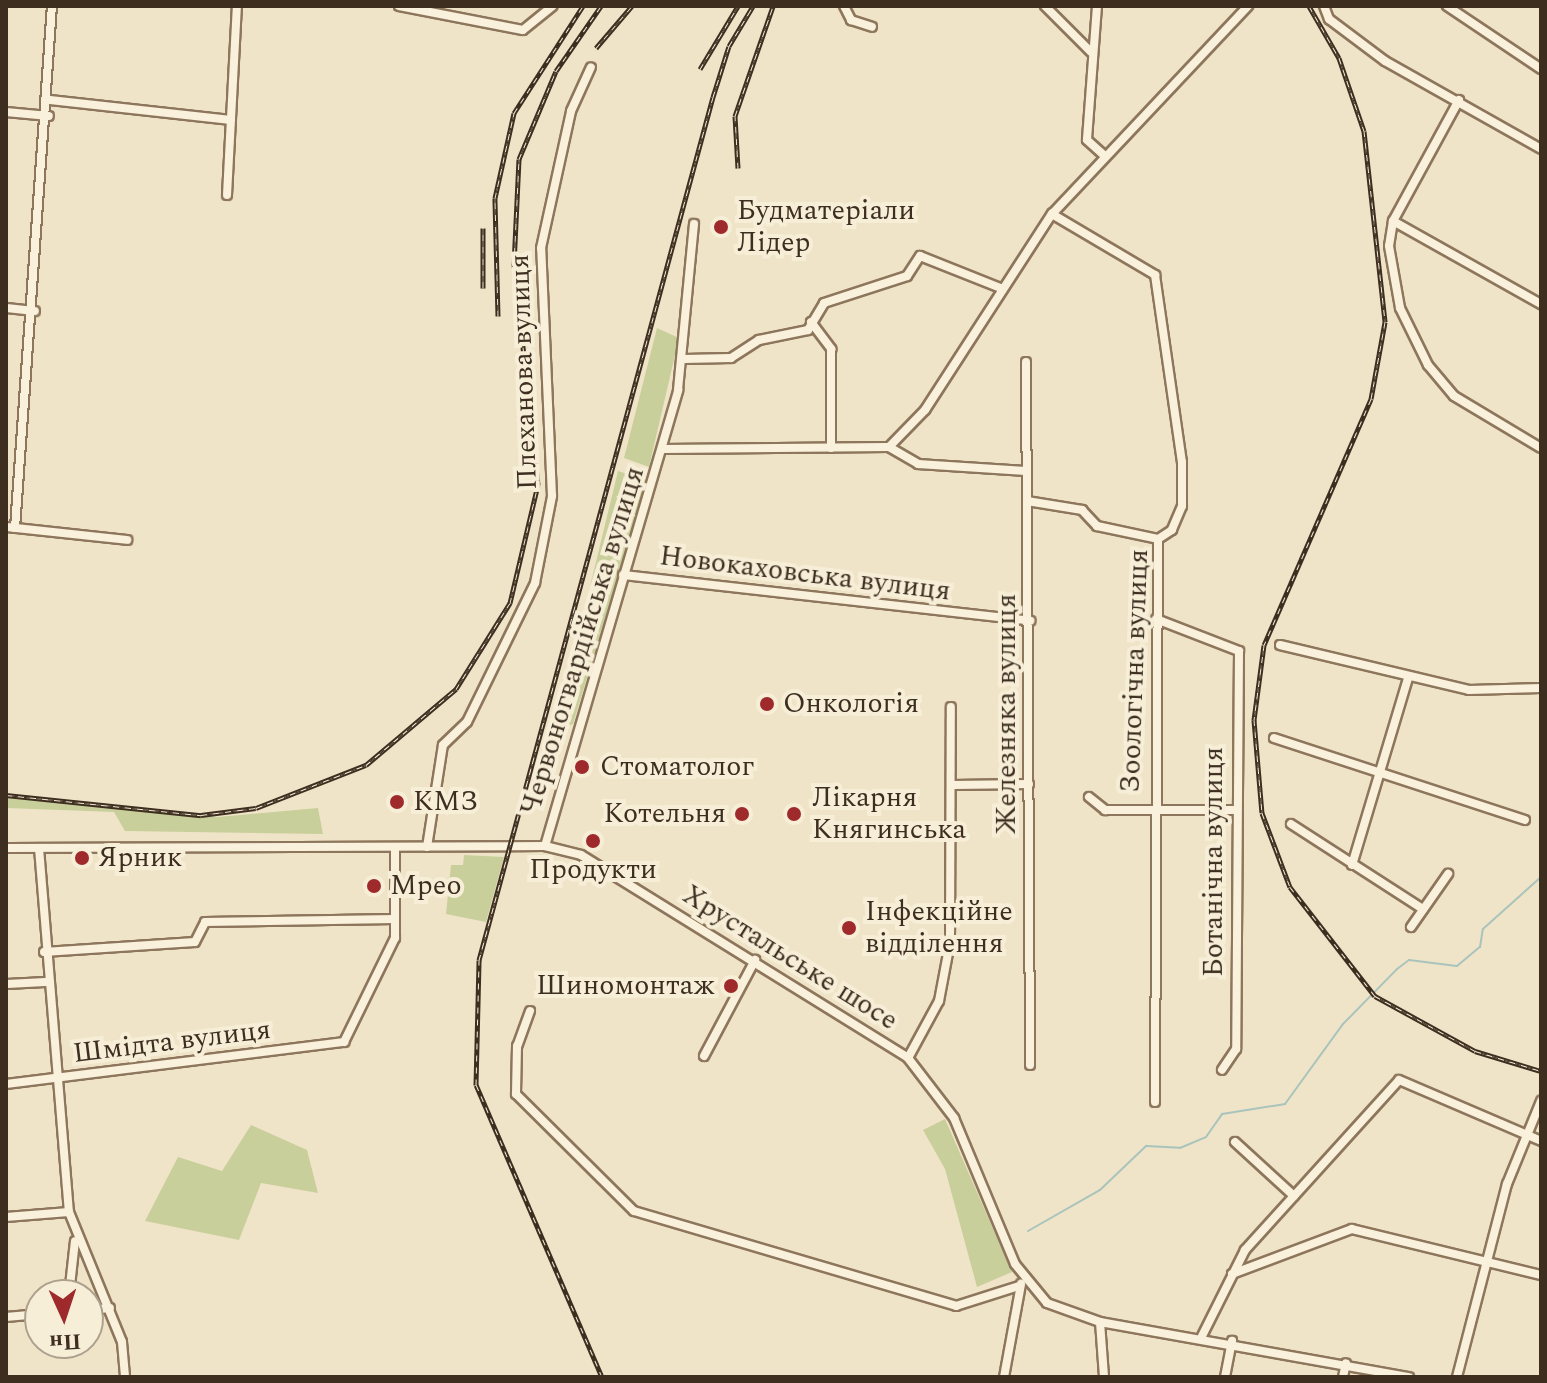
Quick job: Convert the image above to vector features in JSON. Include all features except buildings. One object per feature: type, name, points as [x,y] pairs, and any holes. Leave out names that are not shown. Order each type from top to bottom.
[{"type":"street","points":[[52,6],[50,100],[35,311],[11,528],[127,540]]},
{"type":"street","points":[[227,195],[237,6]]},
{"type":"street","points":[[399,6],[523,30],[553,6]]},
{"type":"street","points":[[844,6],[851,20],[872,27]]},
{"type":"street","points":[[1045,6],[1091,52]]},
{"type":"street","points":[[1097,6],[1091,52],[1087,140],[1105,156]]},
{"type":"street","points":[[889,447],[925,410],[1052,214],[1248,6]]},
{"type":"street","points":[[1324,6],[1329,19],[1385,61],[1541,149]]},
{"type":"street","points":[[1447,6],[1541,69]]},
{"type":"street","name":"Плеханова вулиця","points":[[427,847],[433,768],[443,745],[467,722],[535,583],[552,496],[541,248],[571,111],[591,67]]},
{"type":"street","points":[[50,100],[231,120]]},
{"type":"street","points":[[1459,100],[1393,221],[1389,246],[1400,308],[1428,365],[1454,396],[1541,448]]},
{"type":"street","points":[[6,112],[49,116]]},
{"type":"street","name":"Зоологічна вулиця","points":[[1052,214],[1155,275],[1182,462],[1182,506],[1172,530],[1158,539],[1154,810],[1155,1102]]},
{"type":"street","points":[[1393,221],[1541,304]]},
{"type":"street","name":"Червоногвардійська вулиця","points":[[545,846],[623,575],[663,449],[684,359],[694,224]]},
{"type":"street","points":[[684,359],[731,358],[759,340],[808,330],[824,303],[907,276],[920,256],[1003,289]]},
{"type":"street","points":[[6,308],[35,311]]},
{"type":"street","points":[[811,322],[831,349],[831,448]]},
{"type":"street","name":"Железняка вулиця","points":[[1026,362],[1030,621],[1030,1065]]},
{"type":"street","points":[[663,449],[889,447],[918,464],[1026,471]]},
{"type":"street","points":[[1027,501],[1082,510],[1097,526],[1158,539]]},
{"type":"street","name":"Новокаховська вулиця","points":[[623,575],[1030,621]]},
{"type":"street","name":"Ботанічна вулиця","points":[[1156,619],[1239,651],[1233,810],[1236,1049],[1222,1070]]},
{"type":"street","points":[[1280,645],[1408,678],[1469,690],[1541,688]]},
{"type":"street","points":[[1352,865],[1408,678]]},
{"type":"street","points":[[908,1058],[939,1001],[950,943],[951,707]]},
{"type":"street","points":[[1274,738],[1381,767],[1525,820]]},
{"type":"street","points":[[953,785],[1029,784]]},
{"type":"street","points":[[1089,797],[1105,810],[1233,810]]},
{"type":"street","points":[[1291,824],[1423,909]]},
{"type":"street","name":"Хрустальське шосе","points":[[6,848],[545,846],[581,855],[755,960],[908,1058],[954,1118],[1026,1278],[1047,1303],[1100,1322],[1232,1341],[1409,1377]]},
{"type":"street","points":[[44,952],[195,942],[205,922],[395,919],[395,847]]},
{"type":"street","points":[[39,848],[53,1080],[69,1212],[75,1239],[110,1308],[125,1377]]},
{"type":"street","points":[[1411,927],[1448,874]]},
{"type":"street","name":"Шмідта вулиця","points":[[6,1084],[344,1042],[395,938],[395,919]]},
{"type":"street","points":[[704,1056],[755,960]]},
{"type":"street","points":[[6,984],[46,982]]},
{"type":"street","points":[[530,1011],[517,1046],[516,1094],[634,1211],[956,1306],[1019,1286],[1026,1278]]},
{"type":"street","points":[[1202,1336],[1231,1275],[1294,1196],[1399,1080],[1524,1137],[1541,1141]]},
{"type":"street","points":[[1457,1377],[1524,1137],[1541,1101]]},
{"type":"street","points":[[1235,1142],[1294,1196]]},
{"type":"street","points":[[6,1217],[69,1212]]},
{"type":"street","points":[[1231,1275],[1352,1229],[1541,1275]]},
{"type":"street","points":[[71,1279],[75,1239]]},
{"type":"street","points":[[1004,1377],[1019,1286]]},
{"type":"street","points":[[104,1309],[110,1308]]},
{"type":"street","points":[[1100,1322],[1104,1377]]},
{"type":"street","points":[[1225,1377],[1232,1341]]},
{"type":"street","points":[[1343,1377],[1346,1363]]},
{"type":"green space","points":[[657,328],[679,338],[649,467],[624,458]]},
{"type":"green space","points":[[618,471],[647,480],[573,724],[555,731]]},
{"type":"green space","points":[[6,797],[218,817],[318,808],[323,834],[125,831],[114,812],[6,808]]},
{"type":"green space","points":[[464,855],[504,857],[486,922],[446,914],[451,865],[463,865]]},
{"type":"green space","points":[[945,1119],[1012,1272],[977,1287],[945,1169],[923,1130]]},
{"type":"green space","points":[[251,1125],[307,1150],[318,1193],[261,1183],[239,1240],[145,1221],[178,1157],[222,1171]]},
{"type":"waterway","points":[[1028,1231],[1100,1190],[1146,1146],[1180,1148],[1206,1137],[1222,1114],[1285,1104],[1343,1024],[1397,969],[1409,960],[1457,966],[1480,947],[1483,929],[1541,877]]},
{"type":"railway","points":[[498,316],[495,198],[514,113],[583,6]]},
{"type":"railway","points":[[6,795],[201,815],[256,808],[366,765],[456,689],[510,603],[538,485],[514,265],[519,159],[556,71],[601,6]]},
{"type":"railway","points":[[596,48],[632,6]]},
{"type":"railway","points":[[700,69],[738,6]]},
{"type":"railway","points":[[602,1377],[476,1085],[479,960],[713,97],[729,46],[753,6]]},
{"type":"railway","points":[[738,168],[735,116],[773,6]]},
{"type":"railway","points":[[1309,6],[1339,58],[1364,131],[1385,322],[1371,399],[1264,645],[1254,720],[1262,813],[1290,887],[1375,996],[1475,1051],[1541,1071]]},
{"type":"railway","points":[[483,228],[483,288]]},
{"type":"place","name":"Будматеріали Лідер","points":[[721,227]]},
{"type":"place","name":"Онкологія","points":[[767,704]]},
{"type":"place","name":"Стоматолог","points":[[582,767]]},
{"type":"place","name":"КМЗ","points":[[397,802]]},
{"type":"place","name":"Котельня","points":[[742,814]]},
{"type":"place","name":"Лікарня Княгинська","points":[[794,814]]},
{"type":"place","name":"Продукти","points":[[593,841]]},
{"type":"place","name":"Ярник","points":[[82,858]]},
{"type":"place","name":"Мрео","points":[[374,886]]},
{"type":"place","name":"Інфекційне відділення","points":[[849,928]]},
{"type":"place","name":"Шиномонтаж","points":[[731,986]]}]
